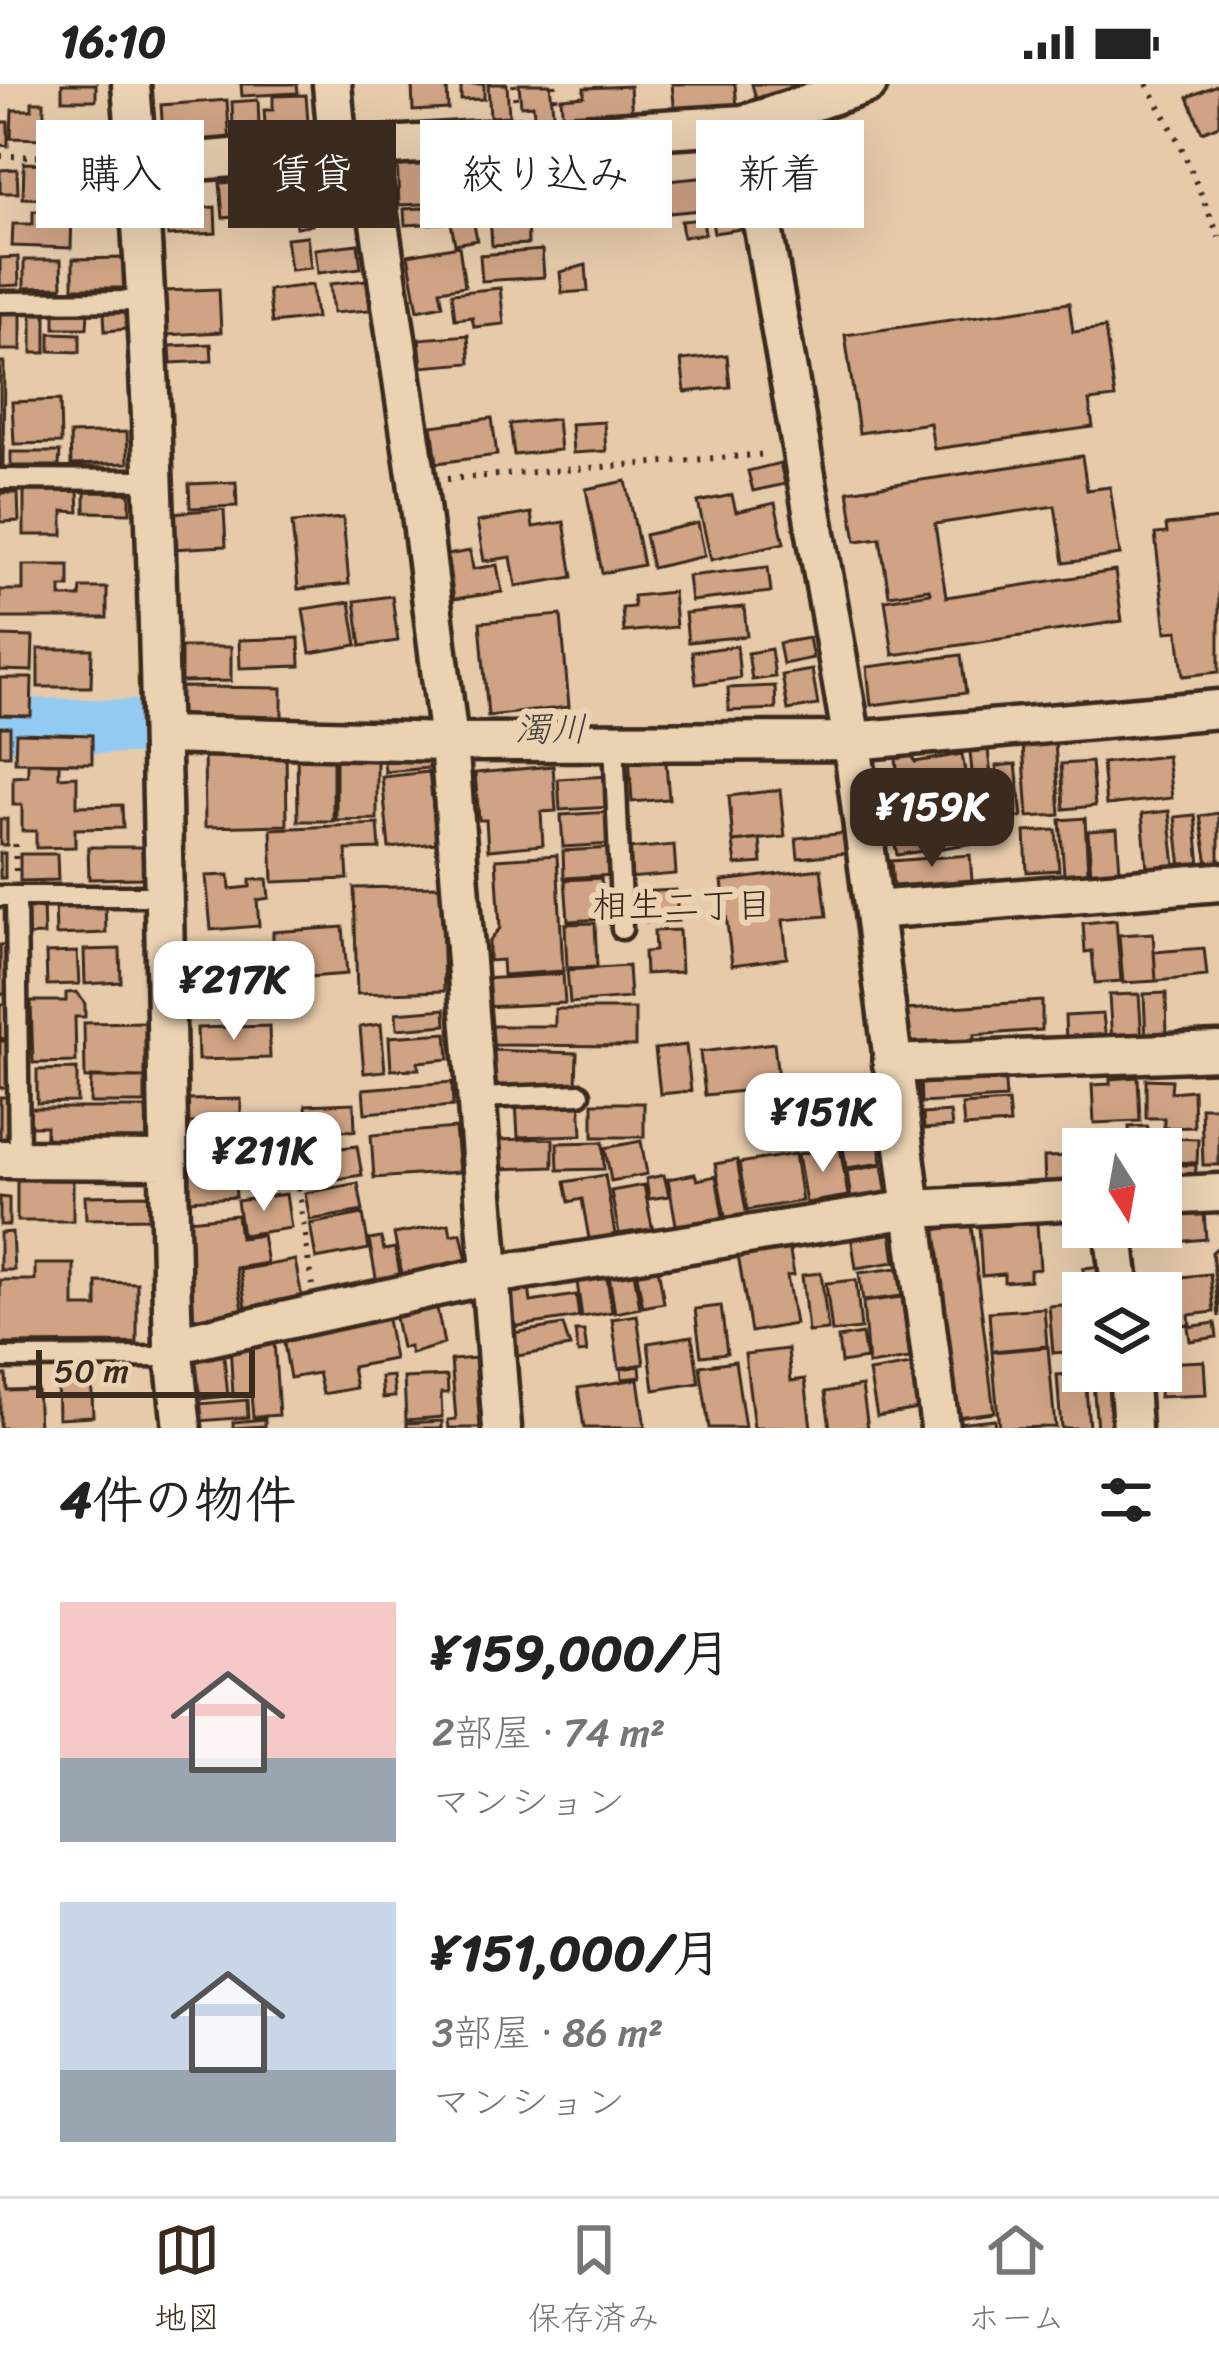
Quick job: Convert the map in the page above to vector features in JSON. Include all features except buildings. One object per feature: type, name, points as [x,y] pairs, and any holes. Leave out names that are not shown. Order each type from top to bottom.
[{"type":"street","points":[[131,84],[134,120]]},
{"type":"street","points":[[332,84],[344,120]]},
{"type":"street","points":[[757,120],[868,84]]},
{"type":"street","points":[[396,145],[696,127]]},
{"type":"street","points":[[141,228],[161,735],[174,1351],[182,1428]]},
{"type":"street","points":[[368,228],[417,481],[447,732],[502,1428]]},
{"type":"street","points":[[763,228],[852,741],[940,1428]]},
{"type":"street","points":[[161,735],[447,732],[614,741],[852,741],[1219,709]]},
{"type":"street","points":[[874,910],[1219,882]]},
{"type":"street","points":[[892,1064],[1219,1051]]},
{"type":"street","points":[[10,1159],[168,1160]]},
{"type":"street","points":[[1182,1195],[1219,1193]]},
{"type":"street","points":[[174,1351],[492,1275],[912,1208],[1062,1201]]},
{"type":"street","points":[[1129,1392],[1132,1428]]},
{"type":"lane","points":[[0,302],[145,301]]},
{"type":"lane","points":[[0,479],[151,480]]},
{"type":"lane","points":[[614,741],[622,929]]},
{"type":"lane","points":[[10,1159],[8,896],[165,896]]},
{"type":"lane","points":[[477,1098],[580,1094]]},
{"type":"lane","points":[[0,1358],[174,1351]]},
{"type":"path","points":[[1147,84],[1179,142],[1219,237]]},
{"type":"path","points":[[0,157],[36,158]]},
{"type":"path","points":[[417,481],[802,452]]},
{"type":"path","points":[[293,1152],[316,1314]]},
{"type":"waterway","name":"濁川","points":[[22,725],[133,727]]},
{"type":"district","name":"相生二丁目","points":[[682,905]]}]
